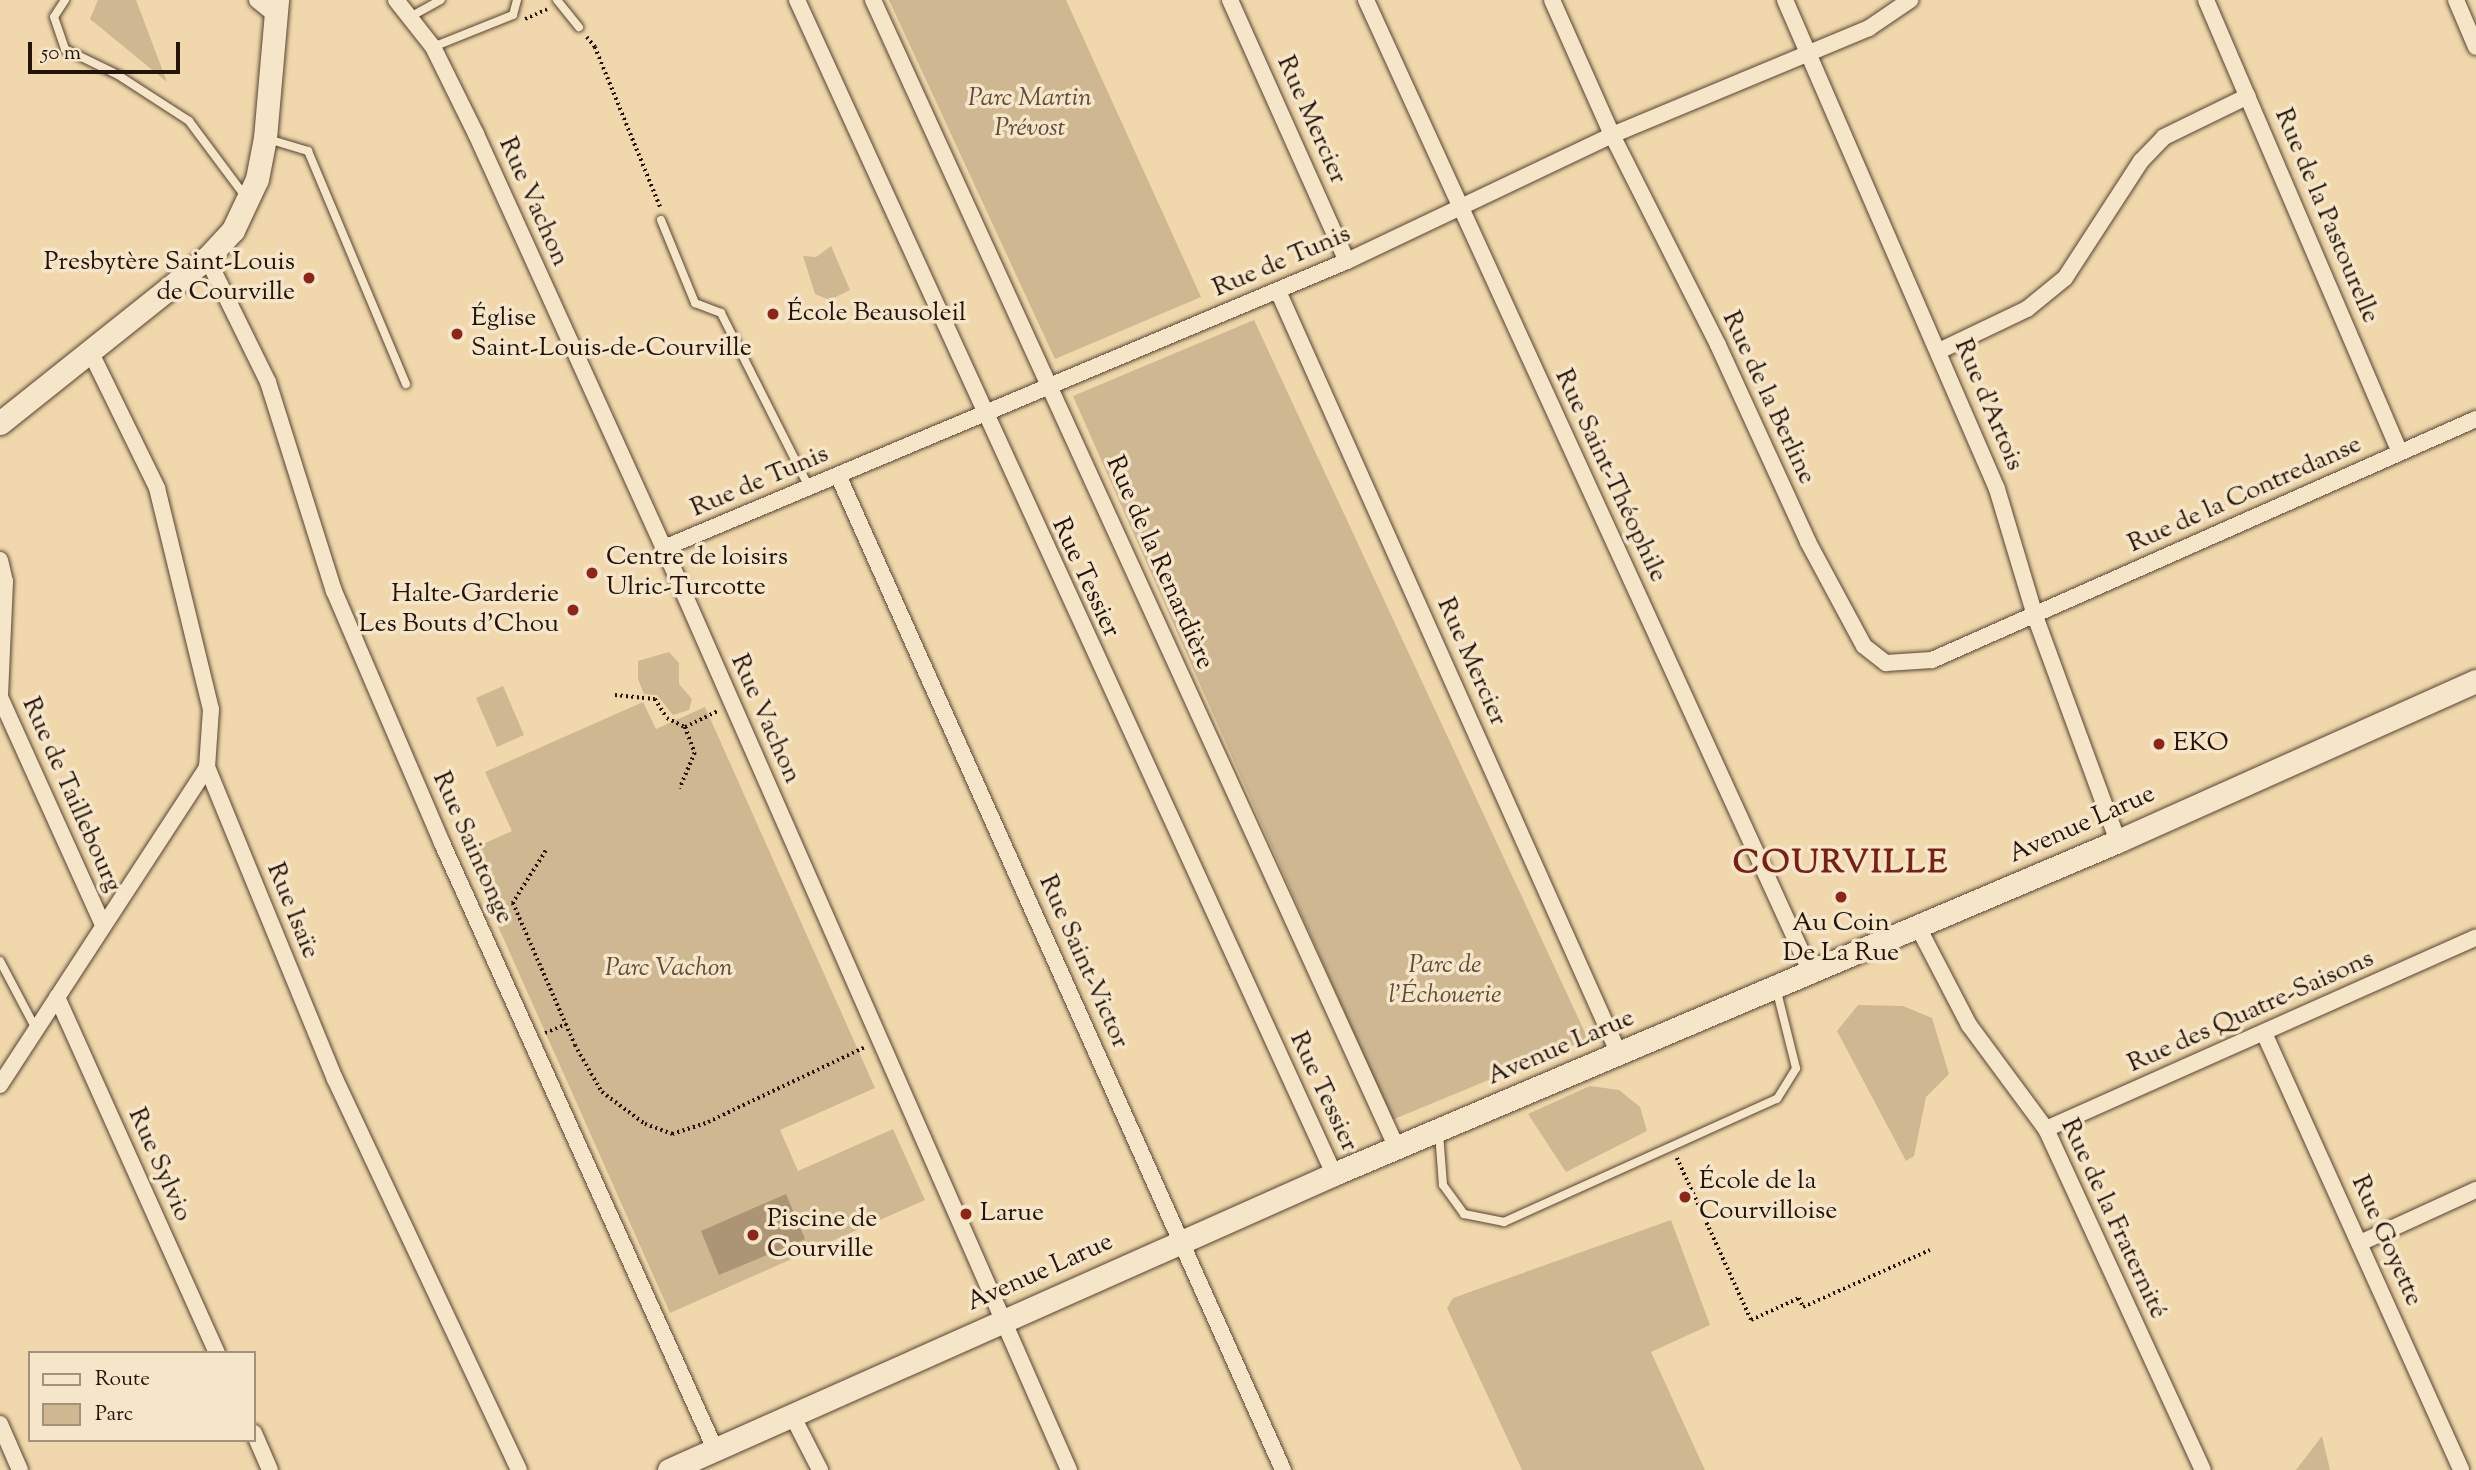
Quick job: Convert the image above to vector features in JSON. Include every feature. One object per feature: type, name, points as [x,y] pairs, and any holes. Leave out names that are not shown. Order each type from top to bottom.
[{"type":"street","name":"Rue Vachon","points":[[396,0],[433,47],[664,548],[1069,1470]]},
{"type":"street","name":"Rue Tessier","points":[[797,0],[983,414],[1334,1174]]},
{"type":"street","name":"Rue de la Renardière","points":[[873,0],[1052,386],[1397,1148]]},
{"type":"street","name":"Rue Mercier","points":[[1230,0],[1347,261]]},
{"type":"street","name":"Rue Saint-Théophile","points":[[1366,0],[1811,973]]},
{"type":"street","name":"Rue de la Berline","points":[[1552,0],[1612,135],[1718,345],[1808,542],[1864,646],[1886,663],[1908,665],[1932,660],[2035,616]]},
{"type":"street","name":"Rue d'Artois","points":[[1785,0],[1997,489],[2035,616],[2118,841]]},
{"type":"street","name":"Rue de Tunis","points":[[664,548],[1347,261],[1612,135],[1869,28],[1910,0]]},
{"type":"street","name":"Rue de la Pastourelle","points":[[2206,0],[2400,452]]},
{"type":"street","points":[[2456,0],[2476,47]]},
{"type":"street","points":[[0,423],[207,258],[233,230],[248,199],[265,138],[269,5]]},
{"type":"street","points":[[1939,351],[2027,309],[2065,278],[2141,161],[2164,136],[2248,96]]},
{"type":"street","name":"Rue Saintonge","points":[[207,258],[268,382],[334,591],[447,856],[715,1449]]},
{"type":"street","name":"Rue Mercier","points":[[1278,291],[1619,1054]]},
{"type":"street","name":"Rue Isaïe","points":[[90,351],[157,488],[211,709],[207,767],[335,1079],[519,1470]]},
{"type":"street","name":"Rue de la Contredanse","points":[[2035,616],[2476,419]]},
{"type":"street","name":"Rue Saint-Victor","points":[[838,475],[1283,1470]]},
{"type":"street","name":"Rue de Taillebourg","points":[[0,560],[5,581],[0,697],[102,923]]},
{"type":"street","name":"Avenue Larue","points":[[669,1470],[1334,1174],[2118,841],[2476,681]]},
{"type":"street","points":[[0,1085],[102,923],[207,767]]},
{"type":"street","name":"Rue de la Fraternité","points":[[1918,927],[1969,1025],[2046,1129],[2203,1470]]},
{"type":"street","name":"Rue des Quatre-Saisons","points":[[2046,1129],[2476,938]]},
{"type":"street","name":"Rue Sylvio","points":[[57,997],[217,1351]]},
{"type":"street","name":"Rue Goyette","points":[[2264,1033],[2461,1470]]},
{"type":"street","points":[[2360,1243],[2476,1191]]},
{"type":"street","points":[[792,1415],[820,1470]]},
{"type":"street","points":[[0,1424],[20,1470]]},
{"type":"street","points":[[256,1438],[270,1470]]},
{"type":"lane","points":[[65,0],[54,17],[65,49],[118,75],[189,121],[248,199]]},
{"type":"lane","points":[[410,17],[441,0]]},
{"type":"lane","points":[[433,47],[513,15],[517,0]]},
{"type":"lane","points":[[557,0],[579,27]]},
{"type":"lane","points":[[265,138],[308,151],[406,384]]},
{"type":"lane","points":[[661,220],[695,303],[721,313],[809,488]]},
{"type":"lane","points":[[0,961],[37,1030]]},
{"type":"lane","points":[[1439,1130],[1443,1185],[1464,1214],[1504,1222],[1777,1099],[1796,1068],[1775,988]]},
{"type":"path","points":[[579,27],[600,59],[662,207],[661,220]]},
{"type":"path","points":[[615,695],[655,699],[667,718],[685,727],[695,753],[680,789]]},
{"type":"path","points":[[685,727],[732,704]]},
{"type":"path","points":[[546,851],[513,903],[575,1045],[602,1092],[645,1124],[672,1134],[708,1122],[879,1040]]},
{"type":"path","points":[[1672,1147],[1751,1320],[1799,1298],[1803,1307],[1930,1250]]},
{"type":"green space","points":[[98,0],[136,0],[167,82],[90,19]]},
{"type":"green space","name":"Parc Martin Prévost","points":[[889,0],[1066,0],[1201,297],[1055,359]]},
{"type":"green space","points":[[831,246],[850,290],[830,300],[815,294],[803,256],[816,257]]},
{"type":"green space","name":"Parc de l'Échouerie","points":[[1254,320],[1588,1039],[1392,1120],[1073,396]]},
{"type":"green space","points":[[669,652],[679,663],[679,684],[692,699],[689,710],[673,715],[657,695],[644,694],[638,679],[638,661]]},
{"type":"green space","points":[[503,686],[524,735],[497,747],[476,698]]},
{"type":"green space","name":"Parc Vachon","points":[[643,702],[656,729],[705,707],[875,1088],[780,1130],[798,1171],[893,1129],[925,1200],[670,1313],[465,852],[512,831],[485,772]]},
{"type":"green space","points":[[1858,1005],[1903,1006],[1932,1018],[1949,1074],[1926,1097],[1914,1156],[1906,1161],[1837,1031]]},
{"type":"green space","points":[[1590,1086],[1619,1090],[1640,1107],[1647,1131],[1566,1172],[1528,1114]]},
{"type":"green space","points":[[1671,1220],[1710,1325],[1651,1352],[1705,1470],[1522,1470],[1447,1308],[1453,1298]]},
{"type":"green space","points":[[2322,1436],[2330,1470],[2296,1470]]},
{"type":"shaded area","name":"Piscine de Courville","points":[[786,1194],[805,1239],[719,1275],[701,1231]]},
{"type":"place","name":"Presbytère Saint-Louis de Courville","points":[[309,278]]},
{"type":"place","name":"École Beausoleil","points":[[773,314]]},
{"type":"place","name":"Église Saint-Louis-de-Courville","points":[[457,334]]},
{"type":"place","name":"Centre de loisirs Ulric-Turcotte","points":[[592,573]]},
{"type":"place","name":"Halte-Garderie Les Bouts d'Chou","points":[[573,610]]},
{"type":"place","name":"EKO","points":[[2159,744]]},
{"type":"place","name":"Au Coin De La Rue","points":[[1841,897]]},
{"type":"place","name":"École de la Courvilloise","points":[[1685,1197]]},
{"type":"place","name":"Larue","points":[[966,1214]]},
{"type":"place","name":"Piscine de Courville","points":[[753,1235]]},
{"type":"district","name":"COURVILLE","points":[[1841,865]]}]
